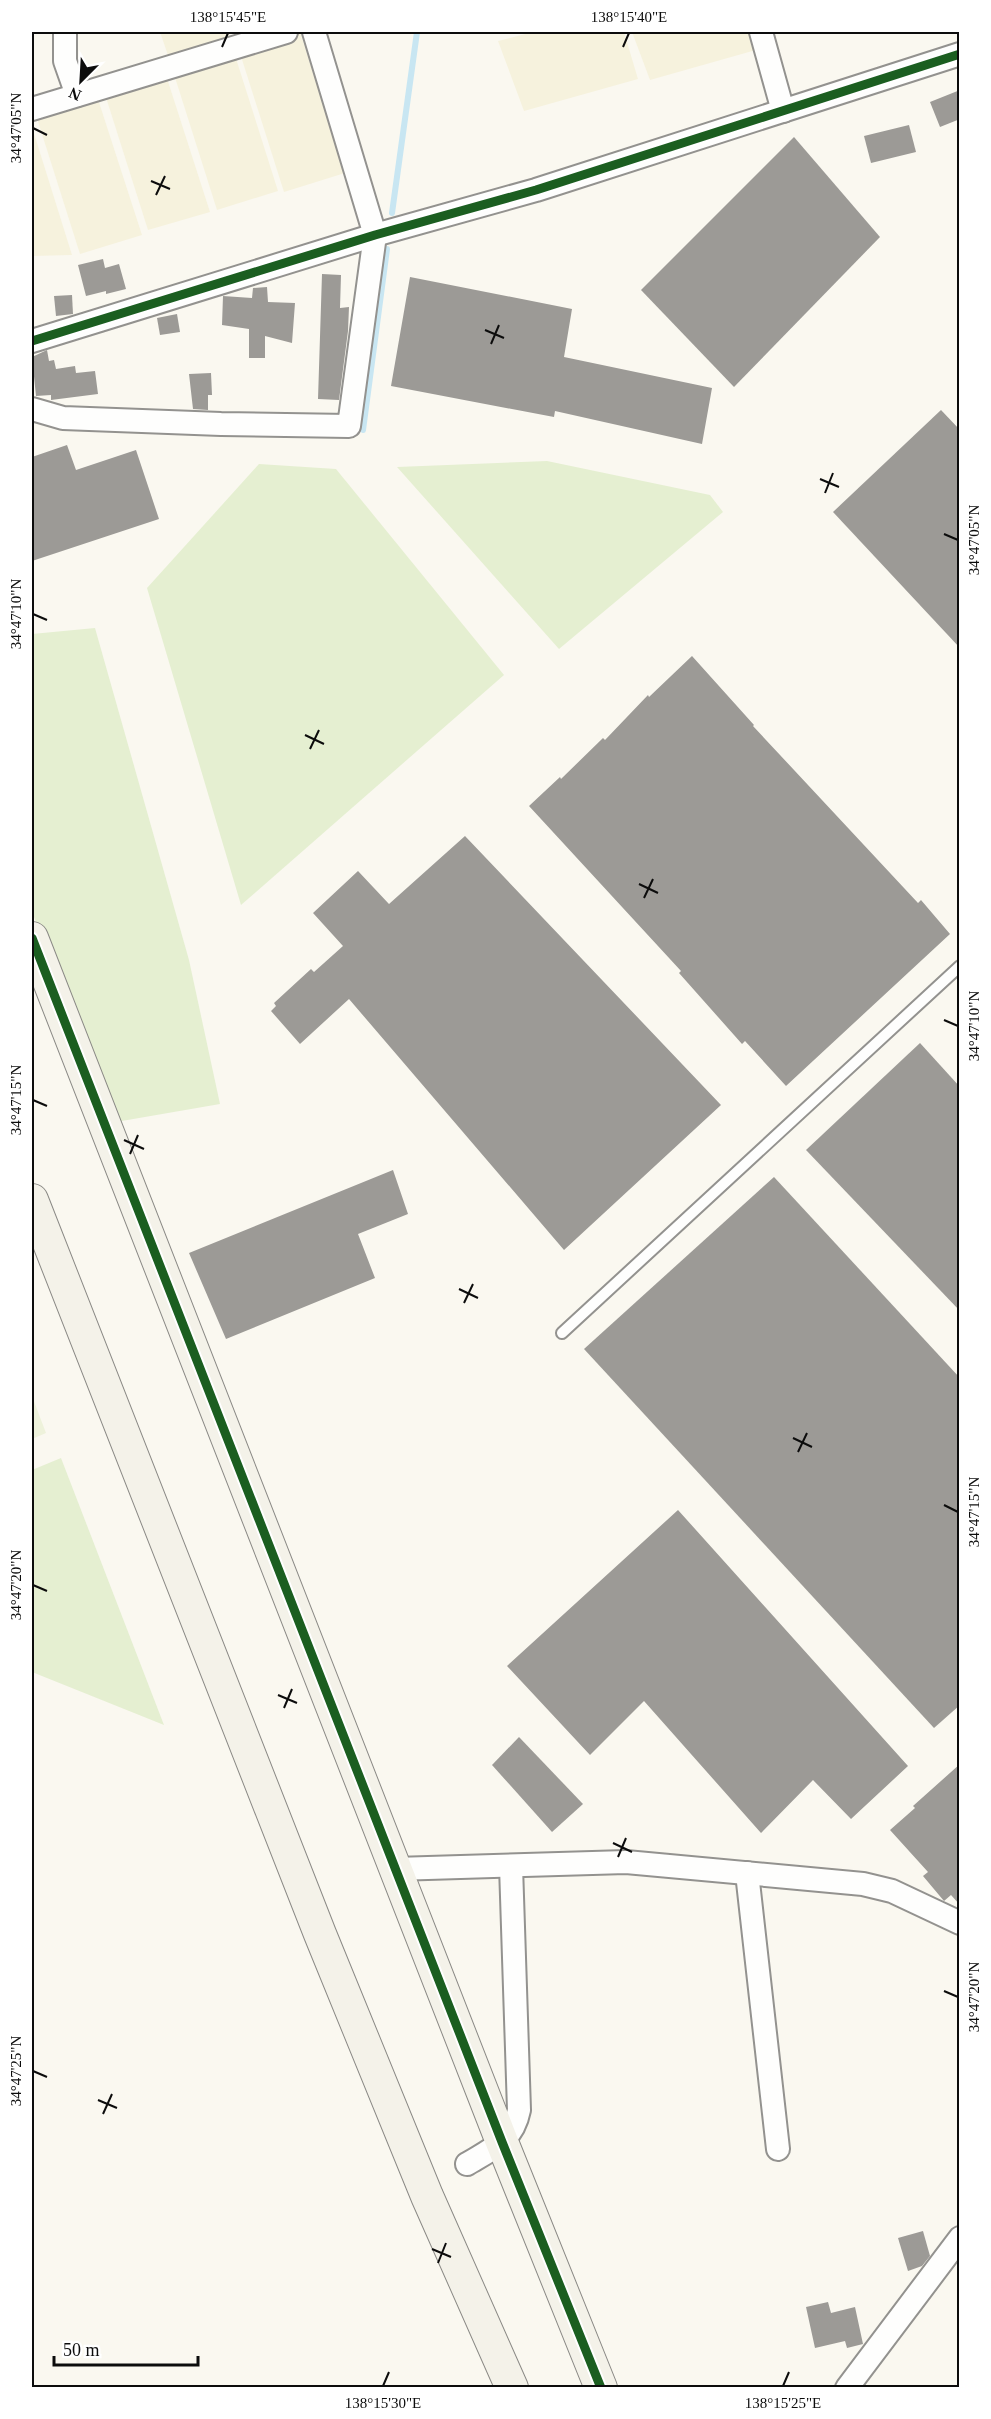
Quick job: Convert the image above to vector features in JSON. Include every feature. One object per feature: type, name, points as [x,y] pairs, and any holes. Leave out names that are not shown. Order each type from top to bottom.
[{"type":"street","points":[[65,32],[65,61],[77,95]]},
{"type":"street","points":[[32,109],[286,32]]},
{"type":"street","points":[[32,409],[63,418],[349,426],[375,235],[314,32]]},
{"type":"street","points":[[761,32],[783,111]]},
{"type":"street","points":[[32,341],[375,235],[536,190],[960,54]]},
{"type":"street","points":[[32,938],[502,2142],[601,2388]]},
{"type":"street","points":[[32,1200],[320,1934],[427,2196],[512,2388]]},
{"type":"street","points":[[395,1869],[626,1862],[863,1884],[892,1891],[960,1923]]},
{"type":"street","points":[[467,2164],[502,2142],[516,2126],[519,2110],[511,1866]]},
{"type":"street","points":[[747,1873],[778,2149]]},
{"type":"street","points":[[847,2388],[960,2238]]},
{"type":"lane","points":[[562,1333],[960,966]]},
{"type":"shaded area","points":[[160,32],[228,32],[231,42],[170,61]]},
{"type":"shaded area","points":[[300,32],[345,173],[284,192],[239,50]]},
{"type":"shaded area","points":[[533,32],[624,32],[638,79],[524,111],[498,41]]},
{"type":"shaded area","points":[[632,32],[759,32],[763,48],[650,80]]},
{"type":"shaded area","points":[[233,49],[278,191],[217,210],[172,68]]},
{"type":"shaded area","points":[[164,69],[210,212],[148,230],[103,88]]},
{"type":"shaded area","points":[[96,93],[142,235],[80,254],[35,112]]},
{"type":"shaded area","points":[[32,127],[72,255],[32,256]]},
{"type":"green space","points":[[547,461],[710,495],[723,512],[559,649],[397,467]]},
{"type":"green space","points":[[259,464],[336,469],[504,675],[241,905],[147,588]]},
{"type":"green space","points":[[95,628],[189,960],[220,1104],[116,1122],[32,912],[32,634]]},
{"type":"green space","points":[[32,1396],[46,1433],[32,1439]]},
{"type":"green space","points":[[61,1458],[164,1725],[32,1672],[32,1470]]},
{"type":"building","points":[[960,90],[960,119],[940,127],[930,102]]},
{"type":"building","points":[[909,125],[916,152],[871,163],[864,136]]},
{"type":"building","points":[[794,137],[880,237],[734,387],[641,290]]},
{"type":"building","points":[[103,259],[105,268],[119,264],[126,289],[86,296],[78,265]]},
{"type":"building","points":[[322,274],[341,275],[340,308],[349,307],[339,400],[318,399]]},
{"type":"building","points":[[410,277],[572,309],[564,357],[712,388],[702,444],[555,411],[554,417],[391,386]]},
{"type":"building","points":[[267,287],[268,302],[295,303],[292,343],[265,336],[265,358],[249,358],[249,329],[222,325],[223,296],[252,298],[253,288]]},
{"type":"building","points":[[72,295],[73,314],[56,316],[54,296]]},
{"type":"building","points":[[177,314],[180,332],[160,335],[157,318]]},
{"type":"building","points":[[47,350],[49,361],[54,360],[56,369],[75,366],[76,373],[95,371],[98,394],[51,400],[51,395],[36,396],[32,357]]},
{"type":"building","points":[[211,373],[212,395],[208,395],[208,410],[193,409],[189,374]]},
{"type":"building","points":[[941,410],[960,430],[960,648],[833,512]]},
{"type":"building","points":[[67,445],[76,470],[136,450],[159,519],[32,561],[32,457]]},
{"type":"building","points":[[692,656],[753,726],[918,903],[921,900],[950,934],[786,1086],[745,1041],[742,1044],[679,973],[681,971],[529,806],[603,738],[605,740],[648,695],[649,697]]},
{"type":"building","points":[[465,836],[721,1105],[564,1250],[349,999],[300,1044],[271,1011],[276,1006],[274,1003],[311,969],[314,972],[343,946],[313,913],[358,871],[389,904]]},
{"type":"building","points":[[920,1043],[960,1087],[960,1311],[806,1150]]},
{"type":"building","points":[[393,1170],[408,1214],[358,1234],[375,1278],[226,1339],[189,1253]]},
{"type":"building","points":[[774,1177],[960,1378],[960,1705],[934,1728],[584,1349]]},
{"type":"building","points":[[678,1510],[908,1766],[851,1819],[813,1780],[761,1833],[644,1701],[590,1755],[507,1666]]},
{"type":"building","points":[[519,1737],[583,1804],[552,1832],[492,1765]]},
{"type":"building","points":[[960,1764],[960,1905],[951,1895],[944,1901],[923,1876],[928,1872],[890,1830]]},
{"type":"building","points":[[923,2231],[930,2256],[922,2266],[908,2271],[898,2238]]},
{"type":"building","points":[[828,2302],[831,2313],[855,2307],[863,2344],[847,2348],[845,2341],[815,2348],[806,2307]]},
{"type":"waterway","points":[[392,213],[417,32]]},
{"type":"waterway","points":[[363,430],[387,249]]},
{"type":"cycle path","points":[[32,341],[375,235],[536,190],[960,54]]},
{"type":"cycle path","points":[[32,938],[502,2142],[601,2388]]}]
